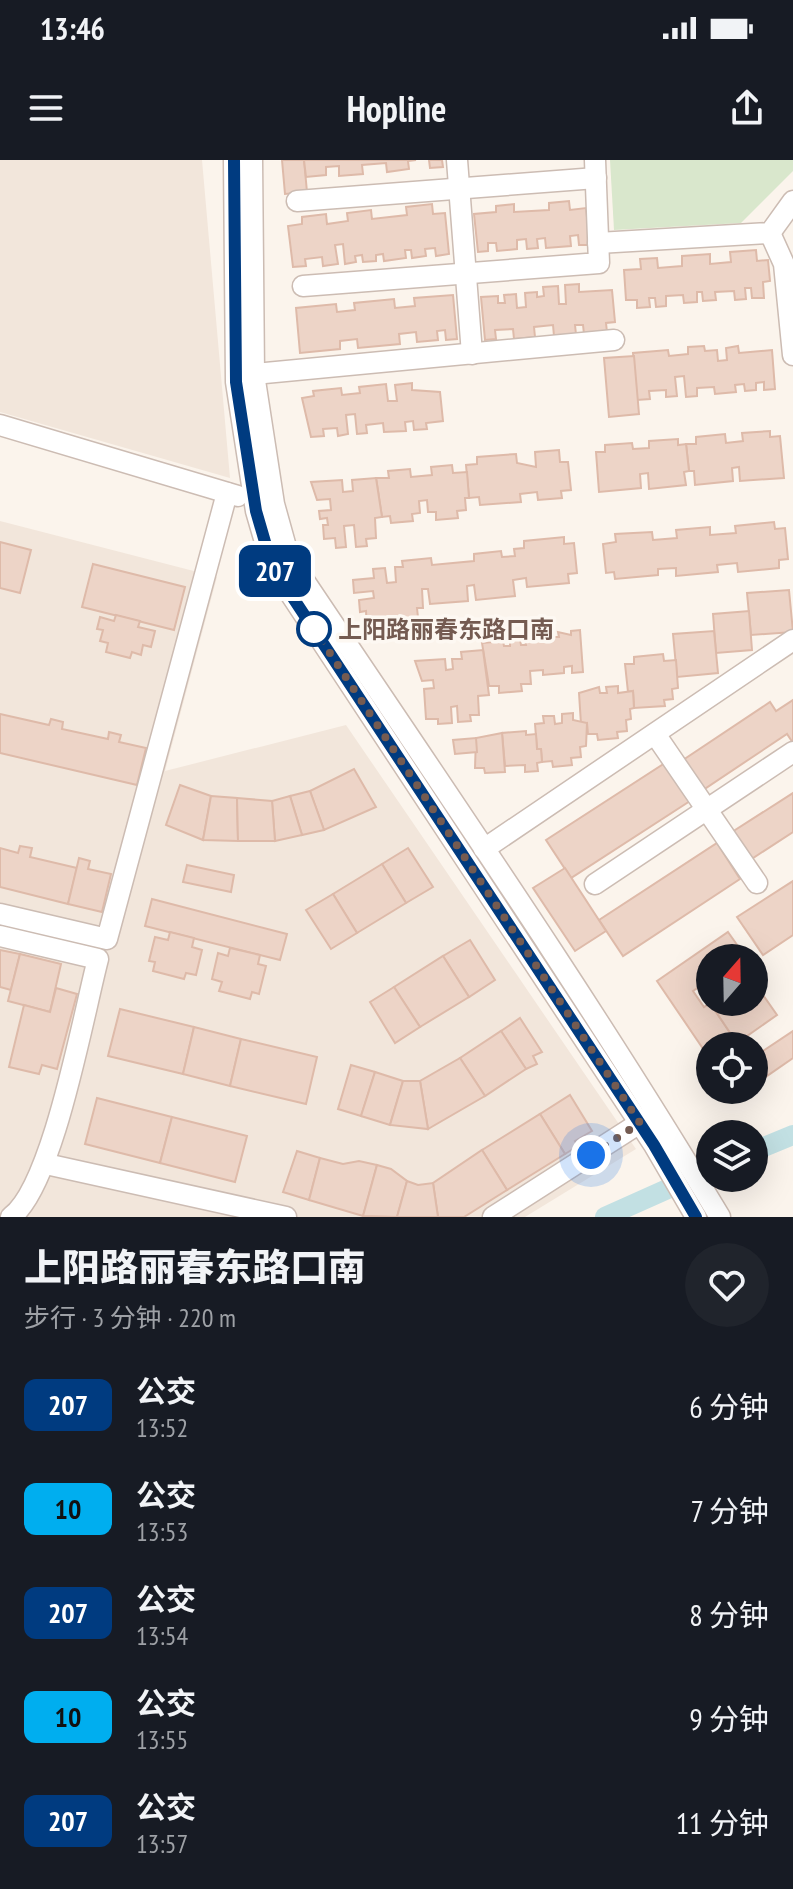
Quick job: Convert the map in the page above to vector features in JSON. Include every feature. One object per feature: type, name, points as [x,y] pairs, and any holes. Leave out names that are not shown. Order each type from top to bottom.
[{"type":"street","points":[[234,160],[236,382],[264,502],[289,558],[484,849],[648,1118]]},
{"type":"street","points":[[252,160],[254,374],[272,566],[663,1141],[720,1217]]},
{"type":"street","points":[[457,160],[472,354]]},
{"type":"street","points":[[297,201],[459,189],[595,169],[599,263],[303,286]]},
{"type":"street","points":[[770,233],[793,201]]},
{"type":"street","points":[[598,243],[770,233]]},
{"type":"street","points":[[770,233],[784,264],[793,355]]},
{"type":"street","points":[[254,374],[614,340]]},
{"type":"street","points":[[0,425],[264,502]]},
{"type":"street","points":[[0,914],[107,939],[227,493]]},
{"type":"street","points":[[484,849],[793,640]]},
{"type":"street","points":[[655,734],[757,883]]},
{"type":"street","points":[[595,884],[793,752]]},
{"type":"street","points":[[0,936],[98,959],[46,1164],[24,1207],[11,1217]]},
{"type":"street","points":[[493,1217],[648,1118]]},
{"type":"street","points":[[663,1141],[696,1217]]},
{"type":"street","points":[[46,1164],[286,1217]]},
{"type":"shaded area","points":[[0,160],[202,160],[230,478],[0,412]]},
{"type":"shaded area","points":[[0,521],[217,577],[165,771],[346,725],[636,1149],[525,1217],[0,1217]]},
{"type":"green space","points":[[610,160],[793,160],[793,171],[741,223],[614,230]]},
{"type":"building","points":[[282,160],[304,160],[307,192],[285,194]]},
{"type":"building","points":[[304,160],[416,160],[408,161],[409,169],[387,172],[386,163],[362,165],[363,174],[339,176],[339,166],[326,167],[326,175],[306,177]]},
{"type":"building","points":[[429,160],[442,160],[443,167],[430,168]]},
{"type":"building","points":[[569,201],[570,210],[586,208],[590,245],[579,245],[578,235],[570,236],[571,246],[546,248],[545,238],[537,239],[538,248],[527,249],[526,239],[517,240],[517,249],[497,251],[496,243],[488,243],[488,251],[478,252],[474,214],[496,212],[496,206],[514,204],[514,212],[549,210],[549,203]]},
{"type":"building","points":[[432,204],[433,214],[445,213],[449,254],[436,256],[435,248],[425,249],[426,256],[412,258],[411,250],[405,250],[406,258],[384,261],[383,254],[376,255],[376,261],[363,262],[362,255],[355,256],[356,262],[345,264],[343,244],[335,245],[338,264],[323,266],[322,257],[305,259],[306,266],[293,267],[288,226],[302,224],[302,217],[326,214],[327,224],[348,221],[347,213],[371,210],[372,219],[407,215],[406,207]]},
{"type":"building","points":[[756,250],[757,261],[768,260],[770,281],[763,282],[764,298],[752,298],[751,288],[745,288],[746,299],[735,300],[734,291],[715,292],[716,300],[703,301],[702,292],[697,292],[697,302],[684,303],[683,295],[666,296],[666,306],[656,307],[655,298],[649,298],[650,307],[637,308],[637,300],[626,300],[624,270],[641,269],[640,259],[657,258],[658,268],[682,266],[682,256],[710,254],[710,264],[731,262],[730,252]]},
{"type":"building","points":[[579,284],[579,292],[612,290],[615,322],[606,323],[607,332],[584,334],[583,325],[575,325],[576,334],[554,336],[553,325],[534,327],[535,337],[514,339],[513,329],[495,330],[496,339],[485,340],[481,297],[498,296],[498,303],[505,303],[504,295],[516,294],[517,308],[526,307],[525,293],[537,292],[537,297],[544,296],[543,287],[558,286],[559,304],[566,304],[565,285]]},
{"type":"building","points":[[453,295],[457,339],[446,340],[445,330],[437,331],[438,340],[417,342],[416,332],[399,334],[400,344],[358,348],[357,339],[340,341],[340,349],[300,353],[296,308],[336,304],[337,312],[355,310],[354,303],[394,299],[395,308],[415,306],[414,298]]},
{"type":"building","points":[[704,346],[705,351],[717,350],[718,361],[727,360],[726,348],[738,346],[739,353],[772,350],[775,389],[764,390],[764,382],[756,383],[756,390],[745,391],[744,384],[735,385],[736,392],[715,394],[714,387],[697,388],[697,396],[686,397],[684,376],[675,377],[677,396],[666,397],[666,390],[649,391],[650,399],[637,400],[633,353],[668,350],[669,356],[688,354],[688,347]]},
{"type":"building","points":[[634,356],[639,414],[609,417],[604,358]]},
{"type":"building","points":[[412,383],[412,390],[440,392],[443,421],[426,423],[427,429],[414,430],[413,421],[405,422],[406,431],[384,432],[383,423],[366,425],[367,433],[357,434],[355,414],[346,415],[348,434],[338,436],[337,428],[323,429],[324,436],[311,437],[302,398],[314,396],[313,391],[341,388],[342,395],[360,393],[359,387],[386,384],[388,401],[397,401],[395,385]]},
{"type":"building","points":[[770,431],[770,437],[780,436],[784,478],[740,481],[739,467],[732,468],[733,481],[695,485],[694,471],[689,471],[686,444],[696,444],[696,437],[725,434],[726,443],[743,441],[742,433]]},
{"type":"building","points":[[678,439],[678,445],[686,444],[689,471],[684,472],[686,485],[649,489],[648,473],[640,474],[641,488],[599,492],[596,452],[605,452],[605,445],[632,443],[633,449],[649,448],[649,441]]},
{"type":"building","points":[[559,450],[560,462],[568,462],[571,490],[561,491],[562,498],[538,500],[537,492],[520,494],[521,502],[480,505],[479,497],[469,498],[466,465],[477,464],[477,457],[516,454],[517,463],[536,467],[535,452]]},
{"type":"building","points":[[452,465],[453,473],[467,472],[469,498],[465,498],[466,510],[457,511],[458,518],[436,520],[436,512],[428,512],[427,500],[419,501],[420,513],[412,514],[413,521],[391,523],[390,516],[382,517],[376,478],[389,478],[388,471],[410,469],[411,477],[432,475],[431,467]]},
{"type":"building","points":[[376,478],[382,517],[375,518],[376,538],[366,539],[367,546],[356,547],[354,525],[344,526],[346,547],[336,548],[335,538],[324,539],[323,525],[328,525],[327,518],[320,519],[319,511],[331,510],[330,499],[317,500],[311,482],[342,480],[343,492],[353,491],[352,480]]},
{"type":"building","points":[[774,522],[775,529],[785,528],[788,559],[779,560],[779,568],[738,572],[737,563],[717,565],[718,572],[676,576],[676,568],[658,569],[658,575],[615,579],[614,572],[606,573],[603,544],[616,542],[615,534],[652,532],[653,540],[677,538],[676,530],[710,527],[710,535],[736,533],[735,526]]},
{"type":"building","points":[[564,537],[564,544],[574,543],[577,573],[568,574],[569,583],[527,587],[526,578],[513,580],[515,596],[476,600],[474,585],[467,586],[468,601],[430,604],[428,589],[422,589],[423,608],[417,608],[419,627],[411,627],[412,636],[398,637],[396,617],[388,618],[389,637],[378,638],[377,631],[367,631],[366,611],[360,612],[359,600],[374,598],[373,591],[354,593],[353,580],[374,578],[373,569],[385,568],[387,583],[396,582],[395,567],[403,567],[402,561],[431,558],[432,565],[474,561],[474,554],[501,551],[502,557],[515,556],[514,549],[524,548],[524,541]]},
{"type":"building","points":[[0,542],[31,550],[20,593],[0,588]]},
{"type":"building","points":[[93,564],[185,587],[174,630],[82,607]]},
{"type":"building","points":[[789,590],[793,632],[751,635],[747,593]]},
{"type":"building","points":[[749,611],[752,650],[716,653],[713,614]]},
{"type":"building","points":[[116,615],[140,621],[138,627],[155,631],[151,647],[143,645],[141,655],[132,652],[130,658],[106,652],[108,643],[100,641],[103,630],[97,629],[100,617],[114,621]]},
{"type":"building","points":[[580,630],[583,672],[572,673],[572,666],[564,667],[564,673],[543,675],[543,670],[530,671],[531,684],[521,684],[522,691],[499,693],[499,686],[489,686],[482,643],[503,641],[504,646],[510,646],[510,640],[520,639],[521,645],[526,645],[525,640],[542,639],[541,633],[551,632],[552,637],[559,637],[558,632],[571,635],[571,631]]},
{"type":"building","points":[[714,631],[718,673],[677,677],[673,634]]},
{"type":"building","points":[[483,650],[489,695],[478,696],[479,715],[470,715],[471,721],[458,722],[457,706],[451,707],[452,723],[438,724],[438,719],[426,719],[424,689],[434,688],[433,680],[422,681],[415,661],[445,659],[446,670],[453,669],[452,659],[462,659],[461,652]]},
{"type":"building","points":[[663,654],[664,661],[676,660],[678,688],[672,689],[673,699],[664,700],[665,706],[634,708],[633,691],[628,692],[625,664],[634,664],[634,657]]},
{"type":"building","points":[[618,686],[618,693],[633,691],[634,708],[630,709],[631,719],[626,720],[627,731],[617,732],[618,738],[598,740],[597,734],[588,734],[587,723],[581,724],[579,693],[599,687],[600,693],[607,693],[606,687]]},
{"type":"building","points":[[793,700],[793,743],[787,734],[703,790],[683,760],[770,702],[776,711]]},
{"type":"building","points":[[573,713],[573,720],[587,723],[586,746],[580,747],[581,757],[571,758],[572,765],[553,767],[552,761],[542,762],[541,749],[537,749],[535,724],[544,723],[543,716],[554,716],[555,724],[562,723],[562,714]]},
{"type":"building","points":[[0,714],[49,725],[51,719],[63,722],[62,729],[108,739],[109,732],[121,735],[119,742],[146,748],[137,785],[0,753]]},
{"type":"building","points":[[526,731],[526,735],[536,734],[537,749],[541,749],[542,762],[537,763],[538,771],[525,772],[525,765],[505,766],[502,733]]},
{"type":"building","points":[[502,733],[505,772],[485,773],[484,768],[475,768],[476,738]]},
{"type":"building","points":[[476,738],[477,752],[455,754],[453,740]]},
{"type":"building","points":[[665,763],[690,801],[571,878],[546,840]]},
{"type":"building","points":[[354,769],[376,807],[324,830],[310,791]]},
{"type":"building","points":[[180,785],[211,796],[203,840],[166,825]]},
{"type":"building","points":[[310,791],[324,830],[302,835],[290,796]]},
{"type":"building","points":[[793,793],[793,832],[750,860],[732,832]]},
{"type":"building","points":[[211,796],[237,798],[238,841],[203,840]]},
{"type":"building","points":[[290,796],[302,835],[275,841],[272,801]]},
{"type":"building","points":[[237,798],[272,801],[275,841],[238,841]]},
{"type":"building","points":[[717,843],[740,879],[623,956],[599,920]]},
{"type":"building","points":[[20,846],[32,848],[30,857],[77,868],[68,904],[0,887],[0,848],[18,853]]},
{"type":"building","points":[[408,848],[433,887],[406,903],[382,864]]},
{"type":"building","points":[[79,858],[90,861],[88,869],[111,874],[102,912],[68,904]]},
{"type":"building","points":[[382,864],[406,903],[357,933],[333,894]]},
{"type":"building","points":[[187,865],[234,875],[231,892],[183,882]]},
{"type":"building","points":[[565,868],[606,931],[575,951],[533,888]]},
{"type":"building","points":[[793,881],[793,935],[768,952],[768,944],[755,944],[737,917]]},
{"type":"building","points":[[333,894],[357,933],[331,949],[306,910]]},
{"type":"building","points":[[152,899],[287,934],[280,960],[145,926]]},
{"type":"building","points":[[170,932],[194,938],[192,947],[202,950],[196,975],[186,973],[184,979],[153,971],[155,962],[149,961],[155,937],[168,940]]},
{"type":"building","points":[[728,932],[736,944],[711,944]]},
{"type":"building","points":[[470,940],[495,980],[469,997],[443,956]]},
{"type":"building","points":[[230,948],[260,955],[258,964],[266,966],[259,994],[252,992],[250,999],[219,991],[222,982],[212,979],[218,953],[228,956]]},
{"type":"building","points":[[0,950],[20,954],[11,990],[0,987]]},
{"type":"building","points":[[20,954],[61,964],[50,1012],[8,1001]]},
{"type":"building","points":[[696,954],[696,989],[693,991],[696,995],[696,1016],[719,1016],[730,1032],[696,1032],[696,1038],[657,981]]},
{"type":"building","points":[[443,956],[469,997],[420,1027],[394,987]]},
{"type":"building","points":[[394,987],[420,1027],[395,1043],[370,1002]]},
{"type":"building","points":[[56,988],[77,994],[57,1069],[42,1065],[39,1074],[9,1067],[24,1005],[50,1012]]},
{"type":"building","points":[[768,1002],[777,1015],[753,1032],[730,1032],[719,1016],[768,1016]]},
{"type":"building","points":[[120,1009],[194,1027],[183,1074],[108,1056]]},
{"type":"building","points":[[520,1018],[542,1052],[533,1056],[537,1064],[526,1069],[501,1031]]},
{"type":"building","points":[[194,1027],[241,1039],[230,1086],[183,1074]]},
{"type":"building","points":[[501,1031],[526,1069],[485,1096],[460,1058]]},
{"type":"building","points":[[793,1031],[793,1058],[768,1075],[768,1048]]},
{"type":"building","points":[[241,1039],[317,1057],[306,1104],[230,1086]]},
{"type":"building","points":[[460,1058],[485,1096],[428,1129],[420,1081]]},
{"type":"building","points":[[351,1065],[375,1072],[361,1116],[338,1109]]},
{"type":"building","points":[[375,1072],[403,1081],[390,1125],[361,1116]]},
{"type":"building","points":[[403,1081],[420,1081],[428,1129],[390,1125]]},
{"type":"building","points":[[570,1095],[592,1131],[575,1141],[578,1146],[565,1154],[540,1114]]},
{"type":"building","points":[[97,1098],[172,1117],[160,1163],[85,1144]]},
{"type":"building","points":[[540,1114],[565,1154],[507,1190],[482,1150]]},
{"type":"building","points":[[172,1117],[247,1136],[235,1182],[160,1163]]},
{"type":"building","points":[[482,1150],[507,1190],[464,1217],[438,1217],[433,1183]]},
{"type":"building","points":[[297,1151],[320,1158],[309,1200],[283,1192]]},
{"type":"building","points":[[320,1158],[343,1164],[359,1161],[377,1165],[363,1216],[309,1200]]},
{"type":"building","points":[[377,1165],[391,1169],[407,1181],[397,1217],[363,1216]]},
{"type":"building","points":[[407,1181],[418,1185],[433,1183],[438,1217],[397,1217]]},
{"type":"waterway","points":[[768,1145],[793,1135]]},
{"type":"waterway","points":[[605,1217],[696,1176]]},
{"type":"bus line","name":"207","points":[[234,160],[236,382],[256,511],[272,566],[654,1145],[696,1217]]},
{"type":"place","name":"上阳路丽春东路口南","points":[[314,629]]},
{"type":"route","points":[[314,629],[640,1123],[591,1155]]}]
